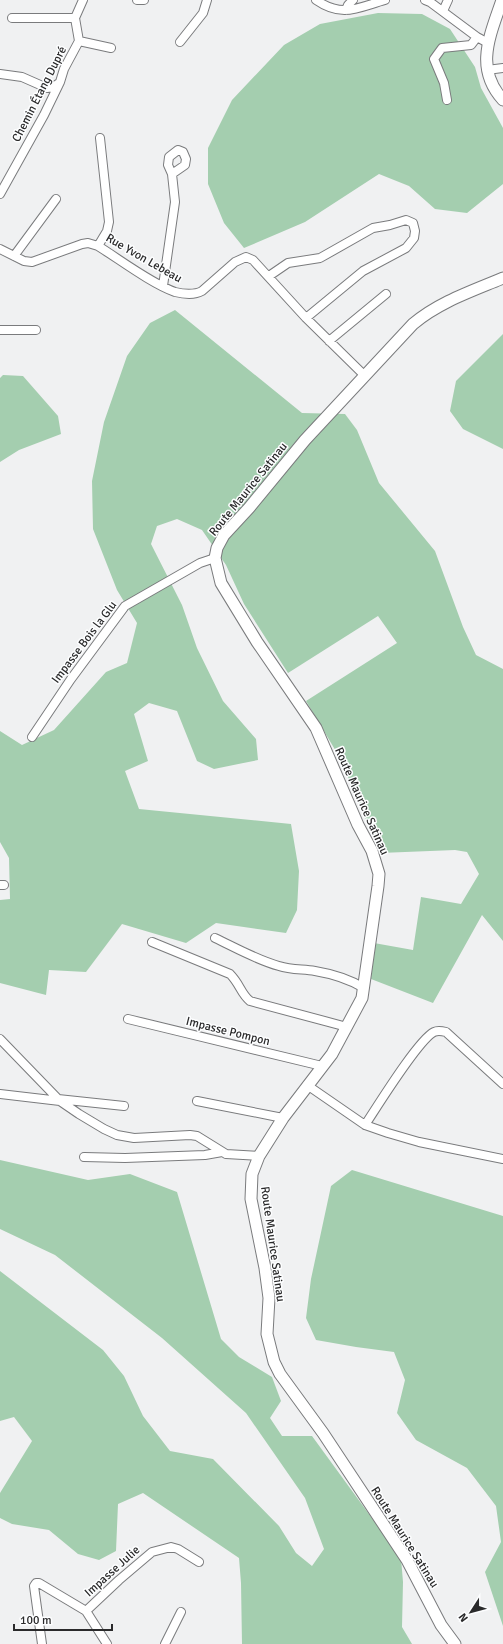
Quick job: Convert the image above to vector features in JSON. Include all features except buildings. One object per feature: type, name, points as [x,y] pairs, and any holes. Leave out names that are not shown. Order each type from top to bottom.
[{"type":"main road","points":[[502,0],[488,43],[487,70],[494,90],[503,100]]},
{"type":"main road","name":"Route Maurice Satinau","points":[[455,1644],[441,1625],[407,1560],[323,1433],[280,1374],[268,1344],[269,1298],[265,1268],[251,1199],[252,1174],[259,1156],[283,1118],[332,1054],[362,998],[379,874],[372,851],[358,825],[316,728],[258,642],[221,582],[215,558],[217,548],[224,536],[249,508],[304,440],[413,324],[440,305],[503,278]]},
{"type":"street","points":[[12,18],[75,18],[83,0]]},
{"type":"street","points":[[136,0],[144,0]]},
{"type":"street","points":[[180,42],[203,13],[207,0]]},
{"type":"street","points":[[316,0],[327,8],[337,10],[346,10],[385,0]]},
{"type":"street","points":[[346,10],[348,5],[353,0]]},
{"type":"street","points":[[425,0],[477,37],[488,43]]},
{"type":"street","points":[[442,11],[448,0]]},
{"type":"street","name":"Chemin Étang Dupré","points":[[0,194],[44,115],[60,82],[64,69],[79,41],[75,18]]},
{"type":"street","points":[[447,100],[444,83],[434,58],[442,48],[471,44],[477,37]]},
{"type":"street","points":[[79,41],[111,48]]},
{"type":"street","points":[[487,70],[503,68]]},
{"type":"street","points":[[0,74],[22,77],[50,88],[60,82]]},
{"type":"street","points":[[98,246],[107,231],[109,222],[100,138]]},
{"type":"street","points":[[164,286],[175,202],[172,174]]},
{"type":"street","points":[[14,256],[56,199]]},
{"type":"street","points":[[269,276],[288,263],[320,258],[373,228],[406,220],[413,223],[415,231],[414,238],[406,248],[363,271],[306,318]]},
{"type":"street","name":"Rue Yvon Lebeau","points":[[0,249],[24,261],[32,262],[88,243],[98,246],[164,286],[181,293],[198,293],[202,291],[235,262],[246,257],[253,260],[306,318],[364,375]]},
{"type":"street","points":[[329,341],[386,294]]},
{"type":"street","points":[[0,330],[36,330]]},
{"type":"street","name":"Impasse Bois la Glu","points":[[32,737],[71,679],[125,606],[200,563],[215,558]]},
{"type":"street","points":[[215,938],[262,961],[290,969],[315,971],[338,976],[352,981],[364,988]]},
{"type":"street","points":[[152,942],[230,974],[236,980],[244,996],[250,1001],[347,1027]]},
{"type":"street","name":"Impasse Pompon","points":[[128,1019],[322,1066]]},
{"type":"street","points":[[365,1124],[417,1049],[433,1033],[441,1031],[446,1032],[503,1084]]},
{"type":"street","points":[[0,1039],[59,1100],[79,1114],[118,1135],[134,1138],[190,1135],[197,1136],[226,1154],[259,1156]]},
{"type":"street","points":[[307,1085],[365,1124],[419,1142],[503,1159]]},
{"type":"street","points":[[0,1094],[124,1106]]},
{"type":"street","points":[[197,1101],[283,1118]]},
{"type":"street","points":[[84,1157],[125,1158],[206,1155],[222,1152]]},
{"type":"street","name":"Impasse Julie","points":[[86,1611],[152,1552],[171,1547],[178,1549],[199,1562]]},
{"type":"street","points":[[42,1644],[34,1596],[34,1586],[36,1583],[44,1585],[86,1611],[107,1644]]},
{"type":"street","points":[[165,1644],[181,1612]]},
{"type":"green space","points":[[378,13],[422,14],[450,29],[475,67],[481,88],[503,128],[503,184],[467,213],[435,209],[409,186],[379,174],[305,222],[244,248],[224,223],[208,184],[208,148],[232,100],[284,45],[320,24]]},
{"type":"green space","points":[[175,310],[302,413],[345,414],[357,430],[379,483],[435,551],[463,627],[476,655],[503,669],[503,941],[482,915],[433,1003],[371,979],[374,943],[413,950],[421,897],[461,904],[479,874],[467,852],[455,850],[380,853],[340,758],[306,701],[397,643],[378,616],[288,673],[244,604],[226,565],[202,530],[177,519],[157,526],[151,544],[182,605],[197,648],[223,701],[256,739],[258,760],[214,769],[197,761],[177,711],[149,703],[134,714],[148,761],[125,771],[139,809],[291,824],[299,871],[297,910],[286,933],[216,923],[186,943],[122,924],[86,972],[49,970],[46,995],[0,983],[0,900],[10,899],[9,858],[0,842],[0,731],[22,745],[54,730],[106,672],[127,663],[137,623],[117,590],[93,529],[92,481],[104,422],[127,356],[150,323]]},
{"type":"green space","points":[[503,334],[503,449],[463,429],[450,411],[456,381]]},
{"type":"green space","points":[[3,375],[23,376],[58,416],[61,434],[19,450],[0,462],[0,378]]},
{"type":"green space","points":[[0,1160],[88,1180],[130,1174],[177,1192],[221,1339],[239,1357],[272,1377],[281,1401],[270,1418],[282,1436],[312,1436],[401,1558],[403,1582],[402,1627],[412,1644],[242,1644],[239,1558],[143,1493],[118,1504],[116,1551],[99,1560],[78,1554],[49,1530],[12,1524],[0,1518],[0,1493],[32,1441],[14,1417],[0,1421],[0,1271],[103,1350],[124,1376],[143,1416],[170,1451],[213,1459],[279,1526],[296,1553],[312,1566],[324,1549],[305,1498],[246,1413],[162,1338],[55,1255],[0,1229]]},
{"type":"green space","points":[[352,1170],[503,1216],[503,1626],[485,1572],[501,1542],[496,1506],[467,1468],[416,1440],[397,1413],[405,1380],[394,1352],[316,1340],[306,1318],[311,1279],[331,1186]]}]
